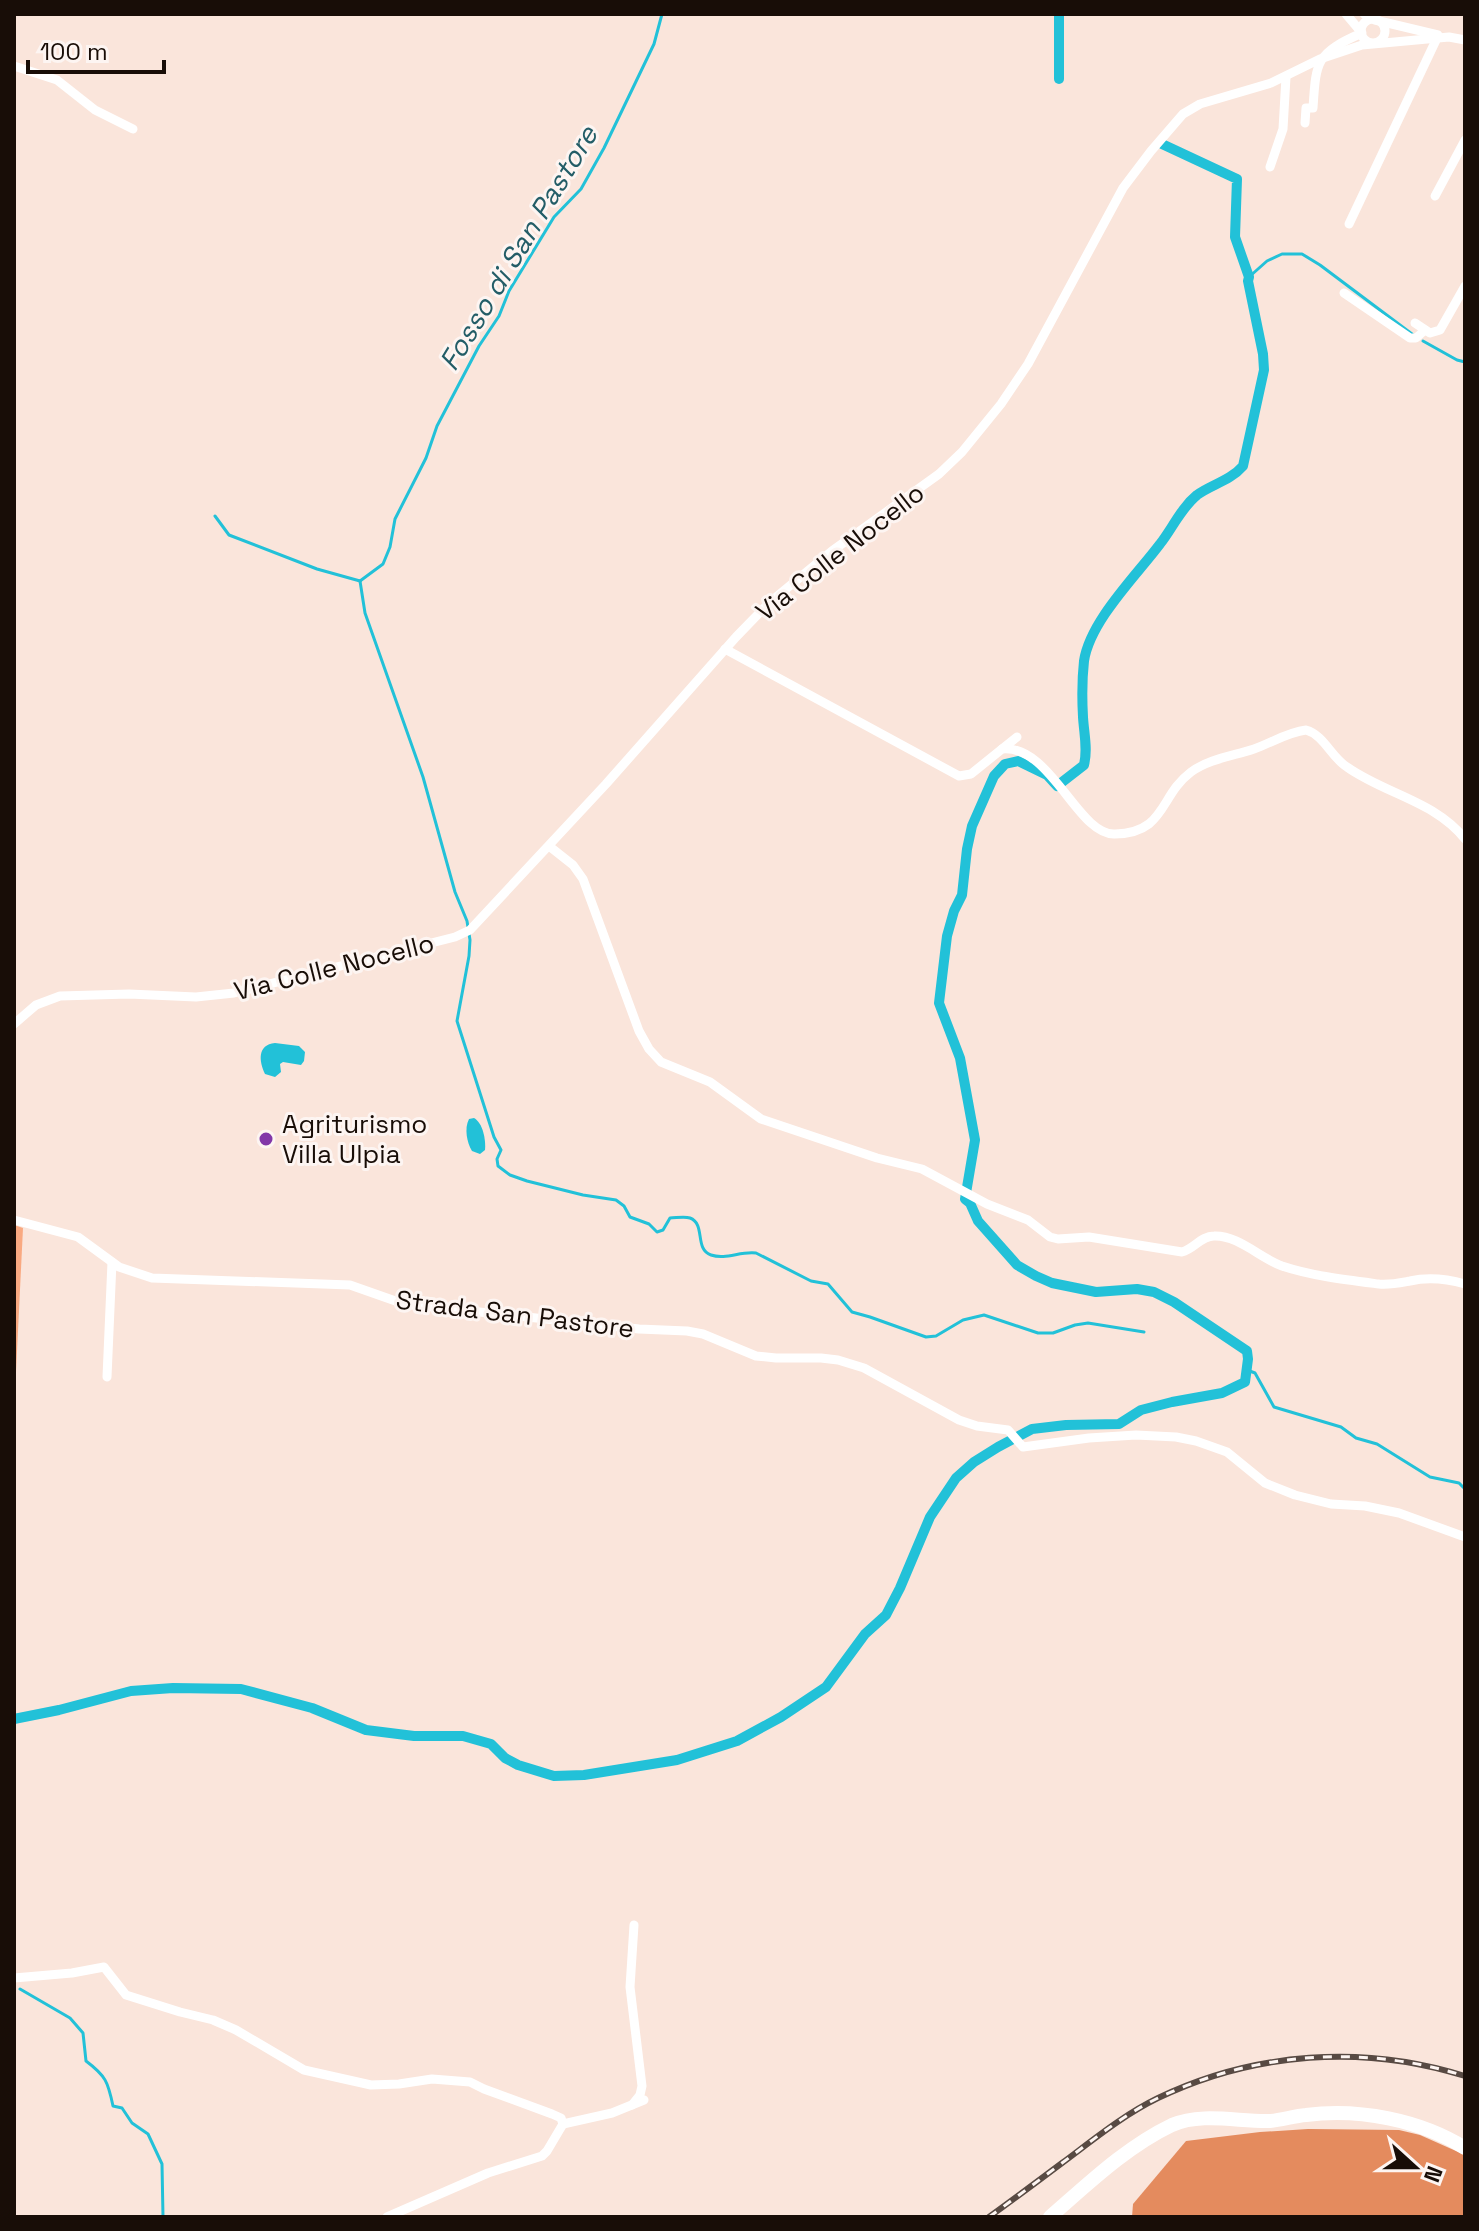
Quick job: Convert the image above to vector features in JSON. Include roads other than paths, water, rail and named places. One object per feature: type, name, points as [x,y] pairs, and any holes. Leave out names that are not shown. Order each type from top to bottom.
[{"type":"main road","points":[[1050,2217],[1100,2172],[1145,2142],[1175,2124],[1201,2119],[1272,2121],[1306,2114],[1340,2113],[1410,2122],[1444,2135],[1465,2148]]},
{"type":"street","points":[[1346,14],[1366,41],[1377,43],[1384,37],[1385,29],[1381,22],[1368,16]]},
{"type":"street","points":[[1305,123],[1306,108],[1313,108],[1315,72],[1320,59],[1362,33],[1368,16]]},
{"type":"street","points":[[1368,16],[1449,37]]},
{"type":"street","name":"Via Colle Nocello","points":[[14,1024],[36,1005],[60,996],[129,994],[196,997],[234,993],[455,937],[470,930],[761,611],[789,585],[939,474],[980,432],[1028,364],[1123,188],[1181,116],[1200,104],[1266,85],[1320,59],[1362,45],[1449,37],[1465,40]]},
{"type":"street","points":[[1349,224],[1437,38]]},
{"type":"street","points":[[14,66],[60,81],[95,110],[133,129]]},
{"type":"street","points":[[1270,167],[1283,129],[1286,77]]},
{"type":"street","points":[[1435,196],[1465,140]]},
{"type":"street","points":[[1415,323],[1434,333],[1440,330],[1465,286]]},
{"type":"street","points":[[1344,293],[1410,338],[1416,338],[1425,330]]},
{"type":"street","points":[[725,649],[959,776],[971,774],[1017,737]]},
{"type":"street","points":[[1002,749],[1016,749],[1040,765],[1090,821],[1106,833],[1116,834],[1152,823],[1178,784],[1197,768],[1309,730],[1347,768],[1437,813],[1465,839]]},
{"type":"street","points":[[549,846],[573,865],[583,879],[641,1036],[658,1060],[710,1082],[746,1109],[772,1123],[877,1158],[917,1167],[993,1207],[1028,1220],[1054,1238],[1089,1237],[1182,1252],[1207,1237],[1220,1236],[1273,1262],[1301,1271],[1384,1285],[1428,1279],[1465,1284]]},
{"type":"street","name":"Strada San Pastore","points":[[14,1220],[78,1237],[112,1262],[133,1273],[152,1278],[344,1285],[404,1304],[694,1332],[756,1356],[821,1358],[849,1363],[895,1384],[954,1418],[1011,1432],[1020,1445],[1026,1447],[1056,1441],[1136,1435],[1196,1441],[1227,1452],[1265,1483],[1295,1495],[1331,1504],[1365,1506],[1399,1513],[1465,1537]]},
{"type":"street","points":[[107,1377],[112,1262]]},
{"type":"street","points":[[632,2105],[640,2095],[642,2086],[630,1987],[634,1925]]},
{"type":"street","points":[[14,1978],[104,1967],[126,1995],[213,2020],[304,2070],[371,2085],[432,2079],[470,2082],[561,2118],[563,2124]]},
{"type":"street","points":[[387,2217],[488,2173],[542,2156],[563,2124],[612,2113],[644,2100]]},
{"type":"water","points":[[275,1043],[299,1046],[305,1052],[304,1061],[301,1065],[283,1062],[280,1064],[281,1072],[275,1077],[265,1074],[262,1050]]},
{"type":"water","points":[[474,1118],[480,1124],[484,1137],[485,1150],[480,1154],[472,1151],[467,1135],[469,1119]]},
{"type":"waterway","name":"Fosso di San Pastore","points":[[360,581],[383,564],[395,519],[426,458],[437,426],[479,346],[499,316],[509,291],[554,217],[581,189],[604,148],[654,44],[662,14]]},
{"type":"waterway","points":[[1059,14],[1059,79]]},
{"type":"waterway","points":[[14,1719],[131,1691],[241,1689],[312,1708],[366,1730],[414,1736],[463,1736],[491,1744],[505,1758],[518,1765],[554,1776],[584,1775],[677,1760],[737,1741],[826,1687],[865,1634],[886,1615],[930,1517],[956,1478],[974,1462],[1032,1429],[1119,1424],[1141,1410],[1222,1393],[1245,1382],[1247,1351],[1174,1302],[1154,1292],[1137,1289],[1096,1292],[1052,1283],[1017,1265],[978,1221],[965,1199],[975,1140],[960,1058],[939,1003],[947,936],[962,895],[972,826],[994,776],[1005,764],[1018,761],[1047,775],[1057,786],[1084,765],[1083,668],[1095,630],[1191,500],[1243,466],[1264,370],[1249,277],[1235,237],[1237,179],[1162,144]]},
{"type":"waterway","points":[[1249,277],[1267,261],[1282,254],[1302,254],[1412,334]]},
{"type":"waterway","points":[[1423,341],[1465,362]]},
{"type":"waterway","points":[[215,516],[229,535],[317,569],[360,581]]},
{"type":"waterway","points":[[360,581],[365,613],[423,777],[455,892],[467,921],[469,956],[457,1021],[494,1137],[501,1150],[498,1166],[510,1175],[527,1181],[616,1200],[630,1217],[649,1224],[657,1232],[663,1230],[670,1218],[690,1218],[698,1225],[703,1248],[711,1255],[722,1257],[756,1253],[811,1281],[828,1284],[852,1312],[926,1337],[936,1336],[963,1320],[984,1315],[1038,1333],[1053,1333],[1088,1323],[1144,1332]]},
{"type":"waterway","points":[[1247,1370],[1255,1373],[1274,1407],[1341,1427],[1356,1438],[1377,1444],[1430,1477],[1459,1483],[1465,1489]]},
{"type":"waterway","points":[[20,1989],[70,2018],[83,2033],[86,2061],[105,2080],[113,2106],[122,2108],[132,2123],[148,2134],[162,2164],[163,2217]]},
{"type":"railway","points":[[989,2217],[1133,2112],[1158,2098],[1232,2071],[1270,2062],[1348,2057],[1388,2059],[1465,2076]]},
{"type":"place","name":"Agriturismo Villa Ulpia","points":[[266,1139]]}]
